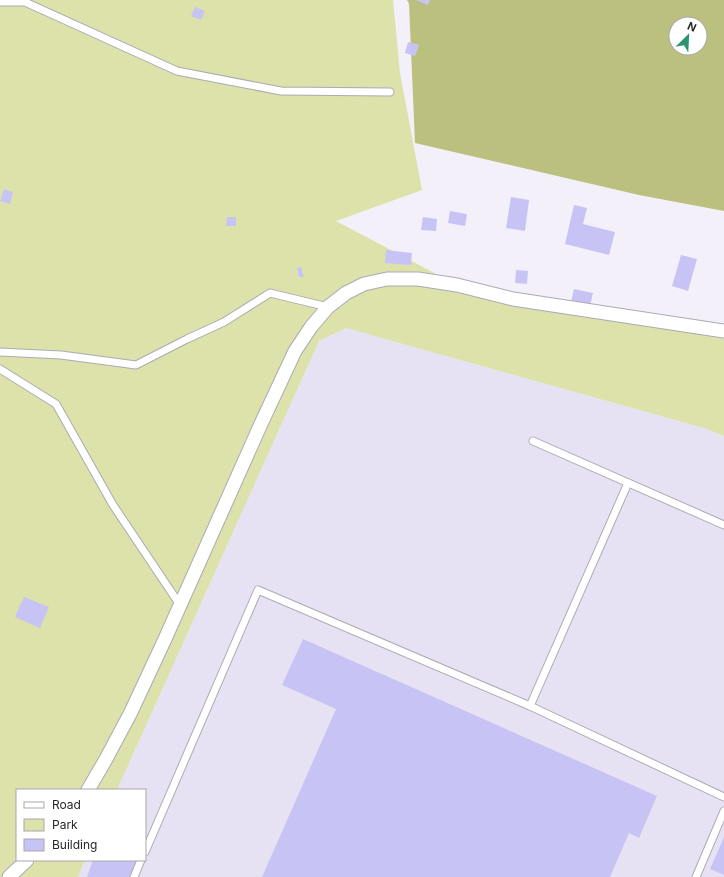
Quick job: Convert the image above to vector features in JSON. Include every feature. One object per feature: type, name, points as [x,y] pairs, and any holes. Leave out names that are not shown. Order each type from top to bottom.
[{"type":"street","points":[[89,789],[106,760],[131,712],[295,351],[311,327],[328,307],[346,293],[364,284],[387,279],[418,279],[457,285],[513,299],[724,331]]},
{"type":"street","points":[[9,877],[26,861]]},
{"type":"lane","points":[[0,2],[25,2],[177,71],[281,90],[390,92]]},
{"type":"lane","points":[[0,352],[61,355],[136,365],[224,322],[270,292],[328,307]]},
{"type":"lane","points":[[0,369],[56,404],[113,505],[180,605]]},
{"type":"lane","points":[[533,440],[724,526]]},
{"type":"lane","points":[[530,706],[628,483]]},
{"type":"lane","points":[[146,850],[258,590],[530,706],[724,797]]},
{"type":"lane","points":[[696,877],[724,811]]},
{"type":"lane","points":[[134,877],[141,861]]},
{"type":"shaded area","points":[[346,328],[707,429],[724,436],[724,877],[78,877],[85,861],[146,861],[146,789],[117,789],[319,341]]},
{"type":"green space","points":[[0,0],[393,0],[400,73],[422,190],[336,221],[457,285],[724,331],[724,436],[707,429],[346,328],[319,341],[117,789],[16,789],[16,861],[85,861],[78,877],[0,877]]},
{"type":"green space","points":[[407,0],[724,0],[724,211],[639,195],[415,143],[409,4]]},
{"type":"building","points":[[416,0],[430,0],[428,5]]},
{"type":"building","points":[[195,7],[205,11],[201,20],[191,16]]},
{"type":"building","points":[[408,42],[419,45],[415,56],[405,53]]},
{"type":"building","points":[[4,189],[13,192],[10,204],[0,201]]},
{"type":"building","points":[[511,197],[529,200],[525,231],[506,228]]},
{"type":"building","points":[[574,205],[587,208],[583,224],[615,232],[609,255],[565,244]]},
{"type":"building","points":[[450,211],[467,214],[465,226],[448,223]]},
{"type":"building","points":[[227,217],[236,217],[236,226],[226,226]]},
{"type":"building","points":[[423,217],[437,219],[436,231],[421,230]]},
{"type":"building","points":[[386,250],[412,253],[411,265],[385,263]]},
{"type":"building","points":[[681,255],[697,259],[688,291],[672,286]]},
{"type":"building","points":[[301,267],[304,277],[299,277],[297,268]]},
{"type":"building","points":[[516,270],[528,271],[527,284],[515,283]]},
{"type":"building","points":[[574,289],[593,293],[590,306],[571,302]]},
{"type":"building","points":[[24,597],[49,607],[40,628],[15,617]]},
{"type":"building","points":[[303,639],[657,796],[639,838],[629,833],[610,877],[262,877],[336,709],[282,685]]},
{"type":"building","points":[[724,837],[724,875],[710,869]]},
{"type":"building","points":[[93,861],[137,861],[130,877],[87,877]]}]
